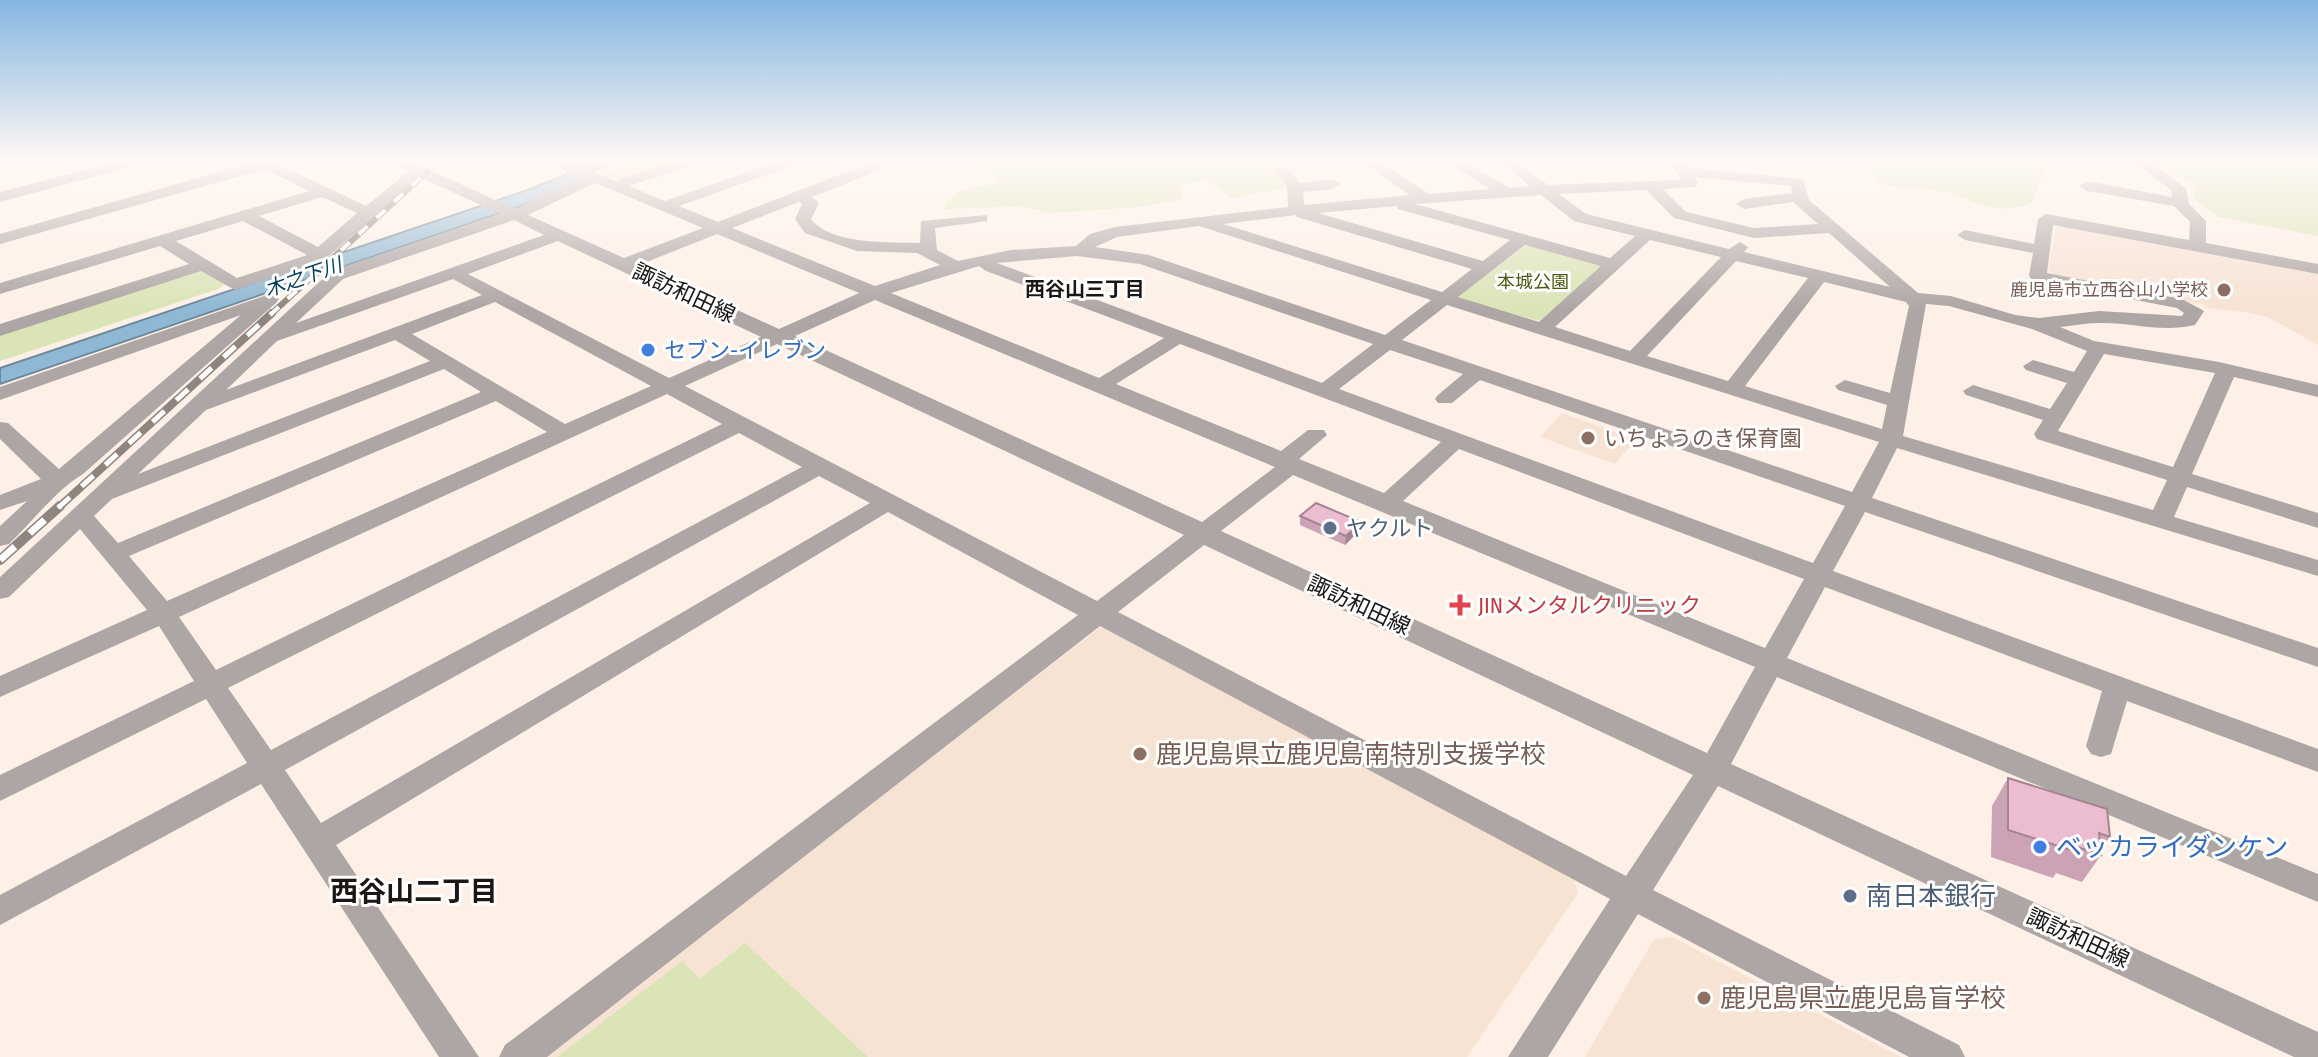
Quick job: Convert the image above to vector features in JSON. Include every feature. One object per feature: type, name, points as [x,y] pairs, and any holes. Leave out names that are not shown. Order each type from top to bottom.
[{"type":"street","points":[[0,239],[97,211]]},
{"type":"street","points":[[0,289],[257,211]]},
{"type":"street","name":"諏訪和田線","points":[[510,211],[2318,1050]]},
{"type":"street","points":[[0,591],[337,275],[518,211]]},
{"type":"street","points":[[678,211],[2318,888]]},
{"type":"street","points":[[623,265],[761,211]]},
{"type":"street","points":[[807,211],[803,219],[811,230],[865,248],[929,250],[953,265]]},
{"type":"street","points":[[1082,250],[1103,235],[1274,211]]},
{"type":"street","points":[[1300,211],[1485,267]]},
{"type":"street","points":[[1424,211],[1613,264]]},
{"type":"street","points":[[1572,211],[1580,218],[1646,235],[1913,298],[1951,301],[2013,320],[2034,323],[2099,317],[2167,323],[2188,321],[2195,311],[2182,304],[2038,276],[2046,219],[2318,269]]},
{"type":"street","points":[[1676,211],[1680,215],[1754,233],[1833,228]]},
{"type":"street","points":[[1527,1057],[1713,769],[1891,439],[1917,308],[1913,298],[1812,211]]},
{"type":"street","points":[[2189,211],[2198,221],[2197,247]]},
{"type":"street","points":[[162,240],[235,285],[320,255],[367,212]]},
{"type":"street","points":[[245,215],[320,255]]},
{"type":"street","points":[[929,250],[927,224],[981,218]]},
{"type":"street","points":[[1198,221],[1891,439],[2318,568]]},
{"type":"street","points":[[1634,358],[1754,233]]},
{"type":"street","points":[[268,341],[559,235]]},
{"type":"street","points":[[1542,329],[1646,235]]},
{"type":"street","points":[[1965,235],[2041,250]]},
{"type":"street","points":[[1324,391],[1522,239]]},
{"type":"street","points":[[0,687],[875,293],[953,265],[1027,253],[1082,250],[1143,259],[2318,658]]},
{"type":"street","points":[[981,260],[992,267],[1178,337],[2318,761]]},
{"type":"street","points":[[0,330],[203,265]]},
{"type":"street","points":[[454,273],[1632,895],[1946,1057]]},
{"type":"street","points":[[1732,389],[1820,275]]},
{"type":"street","points":[[196,408],[498,295]]},
{"type":"street","points":[[0,394],[270,299],[75,469],[54,482],[0,503]]},
{"type":"street","points":[[2034,323],[2064,337],[2099,347],[2227,370],[2318,391]]},
{"type":"street","points":[[397,333],[564,433]]},
{"type":"street","points":[[1100,386],[1178,337]]},
{"type":"street","points":[[2099,347],[2045,434],[2318,521]]},
{"type":"street","points":[[100,497],[445,362]]},
{"type":"street","points":[[2033,366],[2079,380]]},
{"type":"street","points":[[2160,521],[2227,370]]},
{"type":"street","points":[[1445,399],[1477,373]]},
{"type":"street","points":[[1845,386],[1899,402]]},
{"type":"street","points":[[1973,391],[2055,417]]},
{"type":"street","points":[[113,554],[497,393]]},
{"type":"street","points":[[0,789],[741,423]]},
{"type":"street","points":[[518,1057],[1204,534],[1316,435]]},
{"type":"street","points":[[4,438],[50,473],[54,482]]},
{"type":"street","points":[[1386,504],[1456,440]]},
{"type":"street","points":[[0,911],[822,465]]},
{"type":"street","points":[[0,539],[43,498],[54,482]]},
{"type":"street","points":[[316,841],[890,501]]},
{"type":"street","points":[[81,515],[164,614],[460,1057]]},
{"type":"street","points":[[2101,746],[2117,687]]},
{"type":"shaded area","name":"鹿児島市立西谷山小学校","points":[[2066,226],[2318,272],[2318,345],[2270,318],[2252,313],[2206,308],[2203,304],[2058,276],[2048,271],[2056,227]]},
{"type":"shaded area","name":"いちょうのき保育園","points":[[1562,413],[1636,439],[1615,464],[1540,437]]},
{"type":"shaded area","name":"鹿児島県立鹿児島南特別支援学校","points":[[1111,627],[1574,879],[1578,893],[1467,1057],[543,1057],[1099,628]]},
{"type":"shaded area","name":"鹿児島県立鹿児島盲学校","points":[[1672,937],[1901,1057],[1585,1057],[1654,939]]},
{"type":"green space","points":[[2211,211],[2318,211],[2318,236],[2219,217]]},
{"type":"green space","name":"本城公園","points":[[1533,245],[1598,263],[1602,267],[1540,321],[1462,301],[1458,296],[1525,246]]},
{"type":"green space","points":[[204,270],[225,284],[218,289],[0,361],[0,334]]},
{"type":"green space","points":[[745,943],[868,1057],[557,1057],[682,961],[700,979]]},
{"type":"water","name":"木之下川","points":[[465,211],[505,211],[0,384],[0,368]]},
{"type":"building","points":[[1316,503],[1361,522],[1346,536],[1300,516]]},
{"type":"building","points":[[2008,778],[2107,809],[2110,837],[2099,833],[2101,855],[2071,845],[2071,850],[2008,830]]},
{"type":"railway","points":[[270,315],[384,211]]},
{"type":"railway","points":[[58,508],[272,313]]},
{"type":"railway","points":[[0,560],[60,506]]},
{"type":"place","name":"鹿児島市立西谷山小学校","points":[[2224,290]]},
{"type":"place","name":"セブン-イレブン","points":[[648,350]]},
{"type":"place","name":"いちょうのき保育園","points":[[1588,438]]},
{"type":"place","name":"ヤクルト","points":[[1330,528]]},
{"type":"place","name":"JINメンタルクリニック","points":[[1460,605]]},
{"type":"place","name":"鹿児島県立鹿児島南特別支援学校","points":[[1140,754]]},
{"type":"place","name":"ベッカライダンケン","points":[[2040,847]]},
{"type":"place","name":"南日本銀行","points":[[1850,896]]},
{"type":"place","name":"鹿児島県立鹿児島盲学校","points":[[1704,998]]},
{"type":"district","name":"西谷山三丁目","points":[[1085,289]]},
{"type":"district","name":"西谷山二丁目","points":[[414,891]]}]
